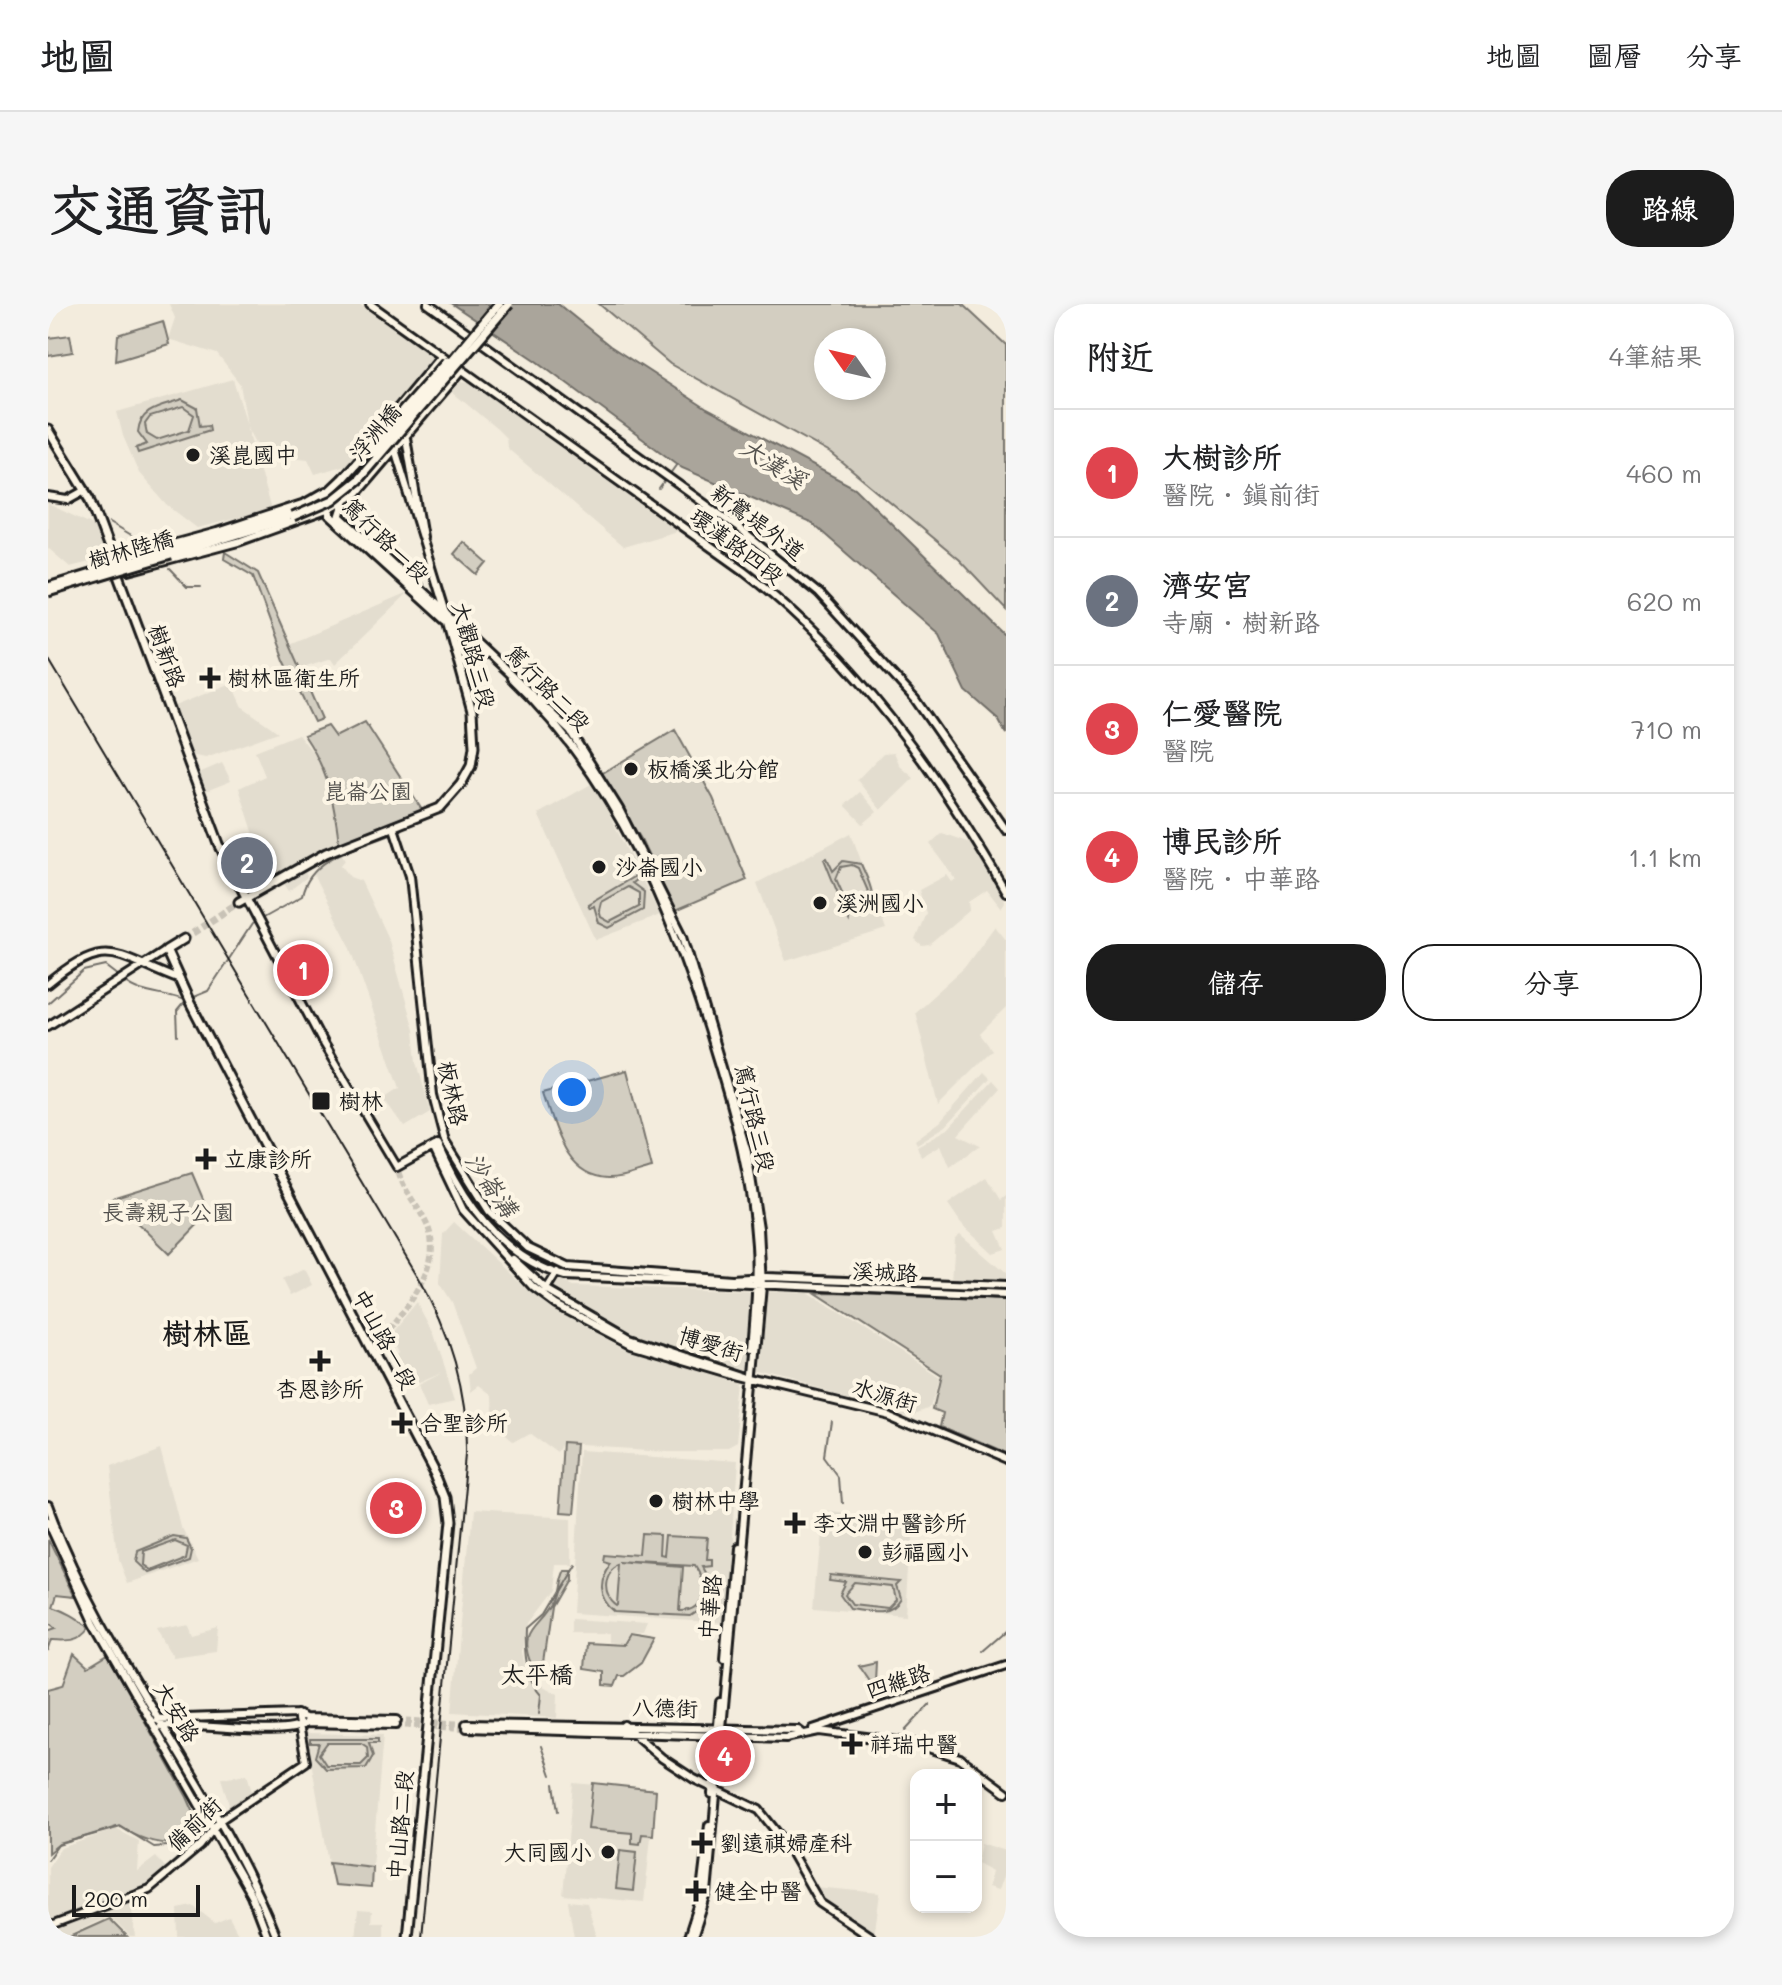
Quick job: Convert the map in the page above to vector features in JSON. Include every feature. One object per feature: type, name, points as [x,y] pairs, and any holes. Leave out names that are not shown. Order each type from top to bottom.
[{"type":"main road","name":"浮洲橋","points":[[236,533],[322,507],[346,491],[467,347],[499,304]]},
{"type":"main road","name":"浮洲橋","points":[[467,347],[509,304]]},
{"type":"main road","name":"篤行路一段","points":[[448,622],[327,510],[326,491],[342,479],[437,371],[467,347]]},
{"type":"main road","name":"篤行路一段","points":[[445,613],[340,516],[346,498],[459,368],[467,347]]},
{"type":"main road","name":"樹新路","points":[[48,430],[86,490],[242,900]]},
{"type":"main road","name":"樹林陸橋","points":[[48,589],[236,533]]},
{"type":"main road","name":"大觀路三段","points":[[242,900],[326,853],[440,808],[452,796],[471,766],[473,718],[445,613]]},
{"type":"main road","points":[[166,950],[184,939]]},
{"type":"main road","name":"中山路一段","points":[[166,950],[189,1001],[445,1497],[448,1523],[428,1716]]},
{"type":"main road","name":"中山路二段","points":[[407,1937],[428,1716]]},
{"type":"street","name":"環漢路四段","points":[[370,304],[743,570],[807,625],[846,665],[906,740],[950,800],[1006,892]]},
{"type":"street","name":"新鶯堤外道","points":[[428,304],[790,568],[849,623],[941,733],[1006,830]]},
{"type":"street","points":[[317,498],[384,426],[442,355]]},
{"type":"street","points":[[119,574],[248,538],[327,510],[364,488],[462,370]]},
{"type":"street","points":[[419,384],[423,381],[439,392],[439,398]]},
{"type":"street","name":"大觀路三段","points":[[384,426],[414,501]]},
{"type":"street","name":"大觀路三段","points":[[406,437],[414,501],[445,613]]},
{"type":"street","points":[[48,497],[68,500],[86,490]]},
{"type":"street","points":[[223,537],[317,498],[326,491]]},
{"type":"street","points":[[114,560],[305,503]]},
{"type":"street","points":[[223,537],[248,538]]},
{"type":"street","name":"篤行路二段","points":[[445,613],[535,695],[573,735],[650,865],[692,972]]},
{"type":"street","name":"篤行路二段","points":[[448,622],[539,705],[581,756],[643,863],[692,972]]},
{"type":"street","name":"板林路","points":[[394,828],[410,876],[420,956],[426,1057],[439,1144],[503,1227],[528,1248],[563,1266],[760,1282]]},
{"type":"street","points":[[242,900],[258,920],[323,1044],[397,1167],[439,1144],[469,1204],[493,1233],[513,1250],[557,1274],[760,1282]]},
{"type":"street","points":[[48,1026],[166,950]]},
{"type":"street","points":[[48,984],[84,958],[102,951],[180,980]]},
{"type":"street","name":"篤行路三段","points":[[692,972],[736,1126],[749,1191],[760,1282]]},
{"type":"street","name":"博愛街","points":[[439,1144],[463,1210],[545,1293],[630,1338],[751,1377]]},
{"type":"street","points":[[545,1293],[563,1266]]},
{"type":"street","name":"溪城路","points":[[760,1282],[1006,1286]]},
{"type":"street","name":"溪城路","points":[[760,1282],[1006,1295]]},
{"type":"street","name":"中華路","points":[[691,1937],[700,1900],[715,1789],[760,1282]]},
{"type":"street","name":"水源街","points":[[751,1377],[888,1412],[1006,1462]]},
{"type":"street","name":"大安路","points":[[48,1506],[75,1567],[251,1895],[267,1937]]},
{"type":"street","name":"大安路","points":[[48,1521],[88,1610],[220,1820],[258,1892],[276,1937]]},
{"type":"street","name":"四維路","points":[[802,1733],[1006,1665]]},
{"type":"street","points":[[159,1723],[297,1714],[304,1723]]},
{"type":"street","points":[[159,1723],[397,1722]]},
{"type":"street","name":"備前街","points":[[48,1927],[149,1889],[200,1846],[220,1820],[306,1762],[304,1723]]},
{"type":"street","points":[[624,1725],[662,1758],[759,1810],[787,1845],[820,1903],[871,1937]]},
{"type":"street","name":"八德街","points":[[527,1728],[624,1725],[720,1731],[819,1731],[935,1749],[973,1765],[1006,1792]]},
{"type":"street","points":[[466,1726],[527,1728]]},
{"type":"street","name":"八德街","points":[[527,1728],[636,1735],[720,1731]]},
{"type":"shaded area","points":[[169,304],[359,304],[436,358],[346,465],[315,474],[308,459],[262,454],[247,426],[271,510],[197,528],[167,505],[139,473],[123,436],[117,412],[233,379],[247,424],[240,384],[217,354],[168,339],[175,318]]},
{"type":"shaded area","points":[[461,381],[469,382],[677,531],[623,547],[507,448],[506,438],[452,392]]},
{"type":"shaded area","points":[[48,504],[93,525],[105,558],[70,567],[48,548]]},
{"type":"shaded area","points":[[408,593],[335,664],[331,658],[297,669],[289,644]]},
{"type":"shaded area","points":[[232,683],[243,707],[278,732],[206,758],[189,755],[188,742],[172,707]]},
{"type":"shaded area","points":[[298,734],[319,760],[332,792],[338,844],[303,865],[307,877],[289,891],[257,844],[239,788],[265,776],[255,751]]},
{"type":"shaded area","points":[[894,752],[900,766],[914,778],[881,810],[857,780],[883,753]]},
{"type":"shaded area","points":[[222,763],[231,781],[206,791],[199,773]]},
{"type":"shaded area","name":"沙崙國小","points":[[593,783],[660,915],[596,940],[538,814]]},
{"type":"shaded area","points":[[860,792],[877,812],[863,824],[845,805]]},
{"type":"shaded area","name":"溪洲國小","points":[[851,833],[886,930],[786,961],[757,883]]},
{"type":"shaded area","points":[[942,833],[970,843],[1005,902],[1001,908],[987,890],[969,902],[970,910],[929,945],[922,946],[915,940],[926,913],[919,890],[947,875],[952,882],[956,879],[930,844]]},
{"type":"shaded area","points":[[340,850],[345,860],[341,865],[350,877],[361,881],[389,941],[414,1030],[417,1062],[430,1112],[405,1127],[384,1098],[400,1088],[350,946],[313,874],[325,863],[324,857]]},
{"type":"shaded area","points":[[995,926],[1006,940],[1006,1008],[980,1034],[992,1050],[938,1104],[915,1012],[964,968]]},
{"type":"shaded area","points":[[984,1072],[990,1078],[946,1126],[917,1144],[915,1140],[940,1122]]},
{"type":"shaded area","points":[[993,1080],[1000,1088],[958,1135],[980,1146],[950,1167],[941,1145],[921,1157],[917,1146],[948,1129]]},
{"type":"shaded area","points":[[987,1177],[1001,1200],[1006,1196],[1006,1228],[997,1231],[1005,1249],[993,1253],[961,1223],[948,1204]]},
{"type":"shaded area","points":[[454,1222],[530,1292],[568,1317],[624,1348],[744,1384],[738,1447],[729,1452],[662,1452],[565,1446],[559,1455],[529,1433],[513,1442],[493,1426],[492,1395],[479,1385],[471,1391],[469,1374],[476,1368],[452,1302],[440,1283],[443,1234]]},
{"type":"shaded area","points":[[960,1234],[1006,1274],[1006,1281],[952,1280],[955,1238]]},
{"type":"shaded area","points":[[304,1269],[312,1285],[290,1296],[282,1280]]},
{"type":"shaded area","points":[[559,1279],[574,1286],[808,1293],[938,1376],[930,1406],[912,1413],[643,1341],[551,1291]]},
{"type":"shaded area","points":[[417,1302],[434,1334],[455,1398],[428,1404],[419,1384],[442,1372],[412,1385],[396,1356],[398,1354],[389,1336]]},
{"type":"shaded area","points":[[162,1446],[183,1528],[198,1558],[127,1583],[118,1560],[107,1466]]},
{"type":"shaded area","name":"樹林中學","points":[[582,1452],[735,1463],[724,1623],[572,1613]]},
{"type":"shaded area","points":[[470,1512],[570,1518],[570,1563],[554,1563],[551,1591],[526,1624],[522,1652],[528,1678],[558,1694],[557,1718],[452,1712]]},
{"type":"shaded area","name":"彭福國小","points":[[823,1512],[912,1524],[906,1615],[814,1607]]},
{"type":"shaded area","points":[[570,1619],[647,1624],[643,1634],[628,1634],[622,1644],[607,1642],[607,1633],[570,1633]]},
{"type":"shaded area","points":[[187,1625],[191,1635],[218,1628],[216,1651],[172,1657],[157,1631]]},
{"type":"shaded area","points":[[306,1733],[383,1735],[372,1867],[329,1862]]},
{"type":"shaded area","points":[[247,1774],[252,1792],[230,1808],[221,1778]]},
{"type":"shaded area","name":"大同國小","points":[[573,1783],[656,1790],[644,1902],[563,1895]]},
{"type":"shaded area","points":[[116,1829],[139,1841],[137,1871],[156,1857],[168,1870],[129,1895],[135,1937],[130,1937],[109,1916],[65,1937],[48,1937],[48,1867],[61,1848]]},
{"type":"shaded area","points":[[982,1843],[1006,1851],[1006,1868],[998,1890],[988,1887],[992,1871],[982,1866]]},
{"type":"shaded area","points":[[815,1887],[880,1893],[874,1937],[832,1912]]},
{"type":"shaded area","points":[[568,1901],[587,1903],[597,1937],[574,1937]]},
{"type":"shaded area","points":[[193,1906],[215,1923],[229,1917],[240,1937],[179,1937],[178,1909]]},
{"type":"shaded area","points":[[358,1910],[372,1911],[371,1922],[383,1922],[383,1937],[355,1937]]},
{"type":"green space","points":[[599,304],[962,304],[1006,345],[1006,610],[959,560],[832,454],[670,364]]},
{"type":"green space","points":[[163,321],[169,344],[116,360],[118,335]]},
{"type":"green space","points":[[70,335],[73,352],[48,356],[48,338]]},
{"type":"green space","points":[[182,400],[197,408],[200,426],[209,425],[210,430],[138,453],[136,448],[147,444],[138,432],[143,418],[153,410]],"holes":[[[183,407],[194,415],[189,430],[157,440],[147,434],[145,424],[150,417]]]},
{"type":"green space","points":[[464,542],[488,563],[478,575],[454,554]]},
{"type":"green space","points":[[225,552],[258,573],[322,719],[314,722],[284,660],[253,576],[224,559]]},
{"type":"green space","name":"崑崙公園","points":[[365,722],[422,810],[339,843],[329,786],[304,735],[327,726],[335,737]]},
{"type":"green space","points":[[675,730],[713,798],[747,880],[675,911],[641,839],[601,774]]},
{"type":"green space","points":[[827,858],[833,871],[843,861],[861,864],[872,896],[865,914],[850,914],[849,921],[824,859]],"holes":[[[852,865],[858,868],[870,896],[867,906],[859,912],[849,908],[836,879],[841,867]]]},
{"type":"green space","points":[[635,876],[637,879],[632,883],[644,892],[643,910],[609,928],[599,923],[594,906],[590,908],[588,904]],"holes":[[[628,887],[639,893],[639,907],[610,922],[601,917],[601,902]]]},
{"type":"green space","points":[[627,1070],[652,1168],[613,1178],[593,1175],[581,1169],[564,1148],[543,1093]]},
{"type":"green space","name":"長壽親子公園","points":[[192,1173],[209,1213],[169,1254],[112,1198]]},
{"type":"green space","points":[[816,1294],[1006,1300],[1006,1456],[939,1427],[942,1413],[932,1409],[940,1374]]},
{"type":"green space","points":[[565,1446],[579,1447],[573,1512],[560,1511]]},
{"type":"green space","points":[[648,1535],[667,1536],[666,1557],[670,1558],[672,1536],[707,1538],[705,1560],[709,1560],[709,1566],[701,1567],[708,1594],[702,1606],[690,1616],[615,1612],[602,1594],[601,1581],[611,1561],[604,1559],[605,1553],[646,1556]],"holes":[[[624,1562],[694,1566],[701,1580],[702,1595],[695,1606],[680,1611],[683,1567]],[[621,1563],[618,1605],[617,1606],[608,1596],[606,1583],[611,1571]]]},
{"type":"green space","points":[[174,1536],[186,1538],[191,1548],[189,1557],[145,1573],[133,1562],[135,1552]],"holes":[[[175,1540],[187,1545],[185,1555],[147,1570],[140,1565],[141,1552]]]},
{"type":"green space","points":[[48,1539],[76,1596],[57,1594],[53,1606],[69,1612],[91,1627],[74,1640],[52,1640],[48,1652],[48,1631],[57,1628],[48,1622]]},
{"type":"green space","points":[[561,1569],[567,1569],[567,1579],[551,1607],[543,1663],[531,1664],[527,1652],[528,1635],[552,1601]]},
{"type":"green space","points":[[831,1575],[901,1582],[897,1586],[901,1599],[885,1611],[850,1608],[840,1594],[846,1582],[830,1580]],"holes":[[[855,1583],[893,1587],[896,1600],[888,1608],[852,1604],[845,1594]]]},
{"type":"green space","points":[[629,1635],[654,1639],[641,1663],[624,1676],[619,1676],[615,1686],[604,1685],[604,1672],[584,1669],[586,1643],[623,1645]]},
{"type":"green space","points":[[74,1654],[88,1667],[108,1655],[187,1797],[202,1831],[198,1840],[178,1844],[158,1842],[139,1837],[121,1827],[59,1844],[48,1853],[48,1689],[63,1685]]},
{"type":"green space","points":[[876,1662],[875,1681],[900,1683],[899,1693],[875,1701],[872,1685],[859,1666]]},
{"type":"green space","points":[[310,1739],[378,1739],[378,1743],[369,1743],[373,1756],[366,1768],[326,1769],[315,1757],[319,1743],[310,1743]],"holes":[[[327,1743],[361,1743],[367,1747],[368,1758],[361,1765],[326,1765],[319,1754]]]},
{"type":"green space","points":[[593,1783],[656,1790],[653,1835],[642,1834],[640,1844],[632,1843],[632,1833],[588,1829]]},
{"type":"green space","points":[[620,1850],[637,1852],[633,1891],[616,1889]]},
{"type":"green space","points":[[329,1862],[372,1867],[371,1888],[334,1885]]},
{"type":"green space","points":[[109,1919],[127,1937],[69,1937]]},
{"type":"water","name":"大漢溪","points":[[452,304],[558,304],[610,346],[707,409],[855,488],[1006,636],[1006,734],[998,719],[966,691],[939,634],[813,524],[682,468],[537,361]]},
{"type":"waterway","points":[[659,489],[677,464]]},
{"type":"waterway","points":[[109,523],[142,543]]},
{"type":"waterway","points":[[170,569],[187,587],[201,587]]},
{"type":"waterway","points":[[191,998],[208,991],[252,924],[302,896],[307,882],[326,862],[393,833]]},
{"type":"waterway","points":[[48,1003],[84,971],[106,966],[119,976]]},
{"type":"waterway","points":[[123,980],[144,991],[184,1001]]},
{"type":"waterway","points":[[178,1036],[177,1012],[186,1001]]},
{"type":"waterway","name":"沙崙溝","points":[[448,1152],[491,1218],[519,1245],[553,1266]]},
{"type":"waterway","name":"沙崙溝","points":[[593,1273],[667,1277]]},
{"type":"waterway","points":[[832,1422],[827,1456],[841,1475],[843,1504]]},
{"type":"waterway","points":[[539,1714],[541,1695],[527,1665],[525,1629],[541,1615],[572,1563]]},
{"type":"waterway","points":[[983,1651],[1006,1631]]},
{"type":"waterway","points":[[905,1731],[930,1704]]},
{"type":"waterway","points":[[541,1746],[551,1775]]},
{"type":"waterway","points":[[554,1784],[558,1811]]},
{"type":"waterway","points":[[48,1859],[58,1845],[120,1826],[154,1847],[195,1844],[207,1828]]},
{"type":"tunnel","points":[[184,939],[239,902]]},
{"type":"tunnel","points":[[371,1350],[416,1293],[430,1261],[432,1244],[428,1227],[397,1167]]},
{"type":"tunnel","points":[[397,1720],[466,1724]]},
{"type":"tunnel","points":[[396,1725],[467,1728]]},
{"type":"railway","points":[[48,658],[419,1278],[440,1320],[455,1363],[464,1408],[467,1454],[421,1937]]},
{"type":"place","name":"溪崑國中","points":[[193,455]]},
{"type":"place","name":"樹林區衛生所","points":[[210,678]]},
{"type":"place","name":"板橋溪北分館","points":[[631,769]]},
{"type":"place","name":"濟安宮","points":[[247,863]]},
{"type":"place","name":"沙崙國小","points":[[599,867]]},
{"type":"place","name":"溪洲國小","points":[[820,903]]},
{"type":"place","name":"大樹診所","points":[[303,970]]},
{"type":"place","name":"樹林","points":[[321,1101]]},
{"type":"place","name":"立康診所","points":[[206,1159]]},
{"type":"place","name":"杏恩診所","points":[[320,1361]]},
{"type":"place","name":"合聖診所","points":[[402,1423]]},
{"type":"place","name":"樹林中學","points":[[656,1501]]},
{"type":"place","name":"仁愛醫院","points":[[396,1508]]},
{"type":"place","name":"李文淵中醫診所","points":[[795,1523]]},
{"type":"place","name":"彭福國小","points":[[865,1552]]},
{"type":"place","name":"祥瑞中醫","points":[[852,1744]]},
{"type":"place","name":"博民診所","points":[[725,1756]]},
{"type":"place","name":"劉遠祺婦產科","points":[[702,1843]]},
{"type":"place","name":"大同國小","points":[[608,1852]]},
{"type":"place","name":"健全中醫","points":[[696,1891]]},
{"type":"district","name":"樹林區","points":[[207,1334]]},
{"type":"district","name":"太平橋","points":[[537,1675]]}]
